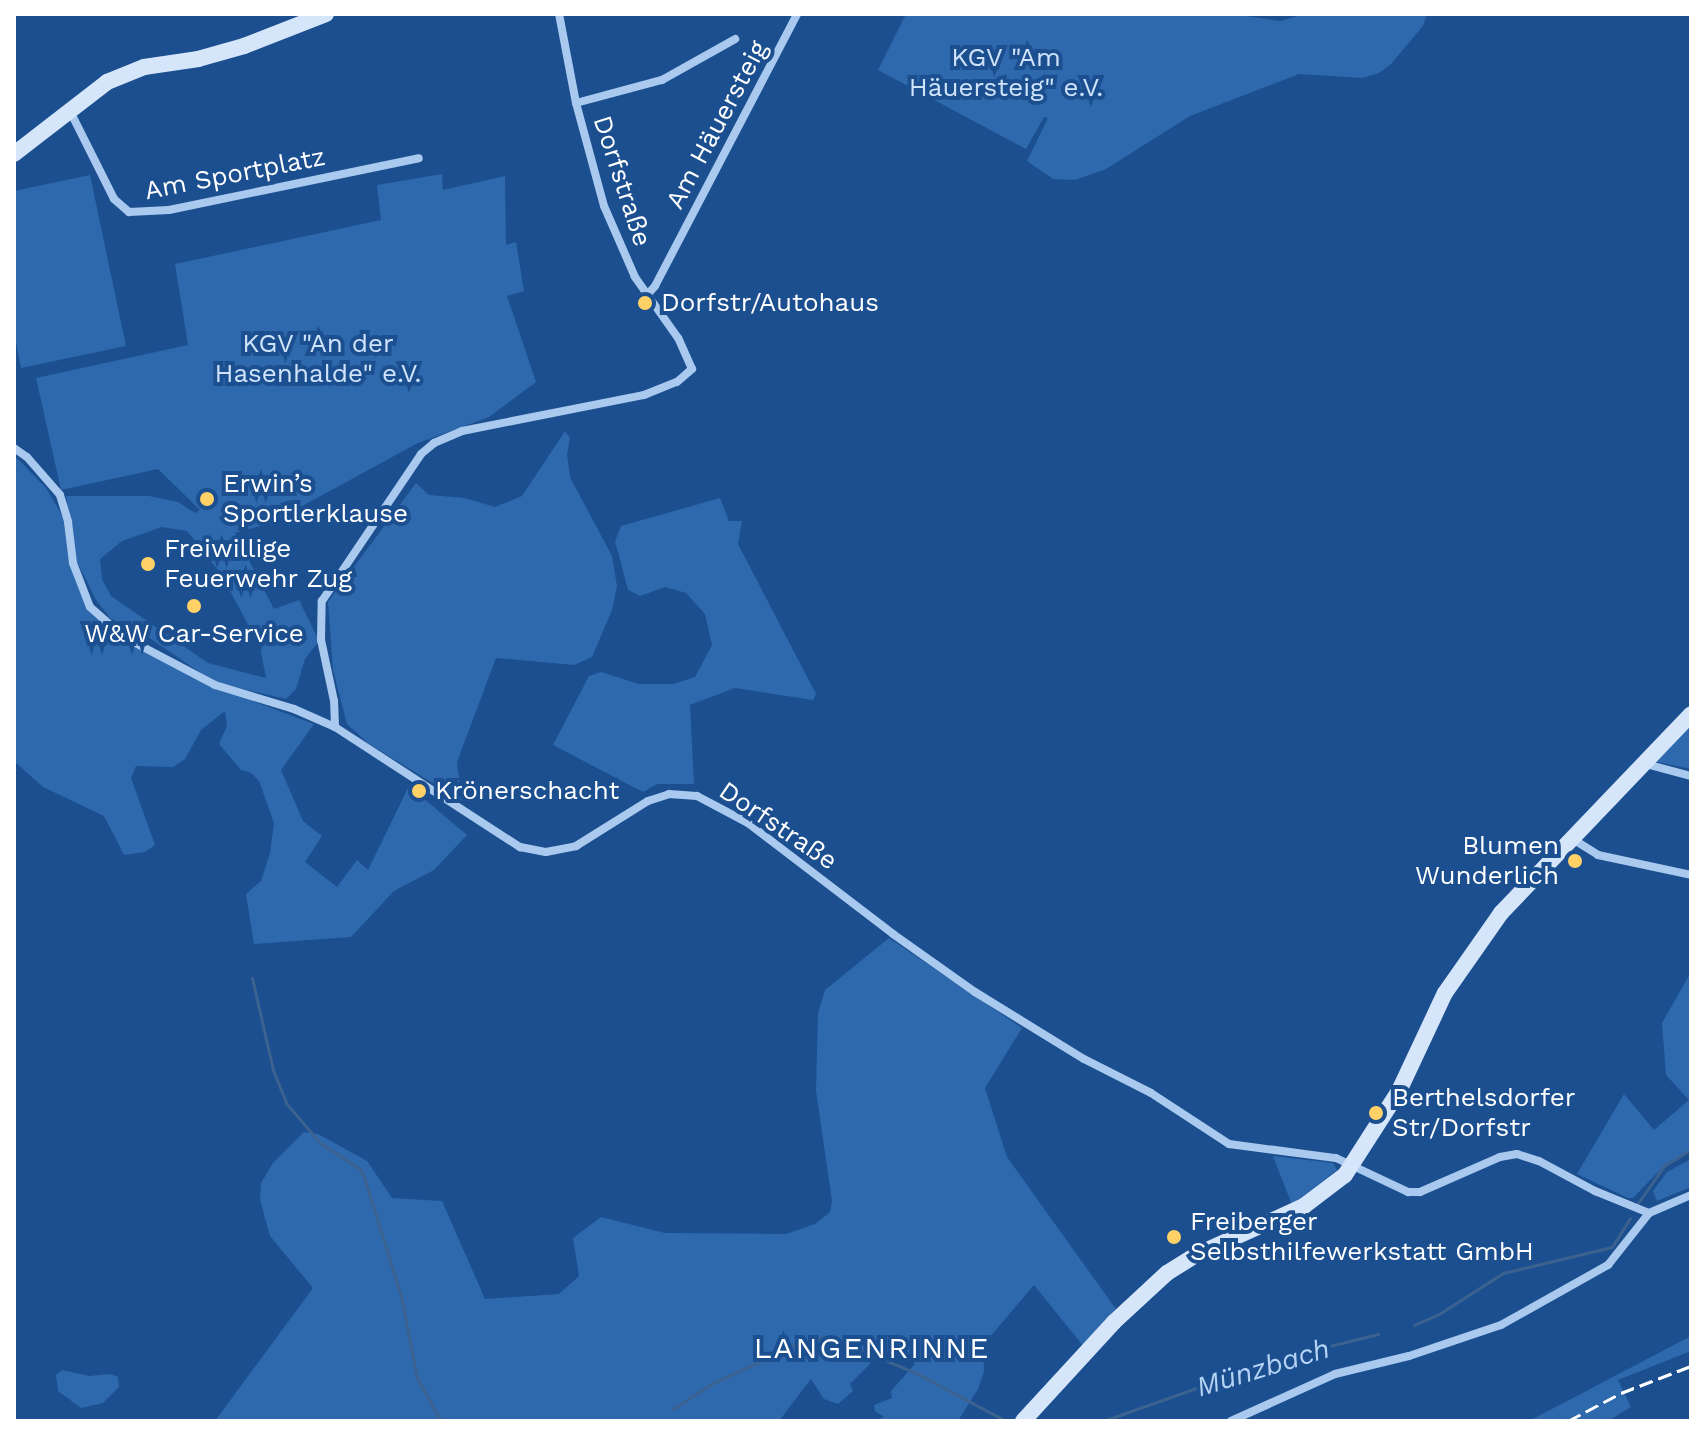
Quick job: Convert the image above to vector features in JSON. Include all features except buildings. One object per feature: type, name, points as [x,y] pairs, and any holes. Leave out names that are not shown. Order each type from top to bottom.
[{"type":"street","points":[[14,154],[107,82],[144,67],[198,59],[244,46],[326,14]]},
{"type":"street","name":"Dorfstraße","points":[[559,14],[576,103],[604,206],[621,251],[686,352],[692,369],[686,376],[644,395],[462,431],[434,443],[411,465],[322,601],[321,640],[334,701],[335,727],[353,742],[530,850],[546,852],[576,846],[640,806],[669,794],[683,793],[716,804],[748,823],[893,934],[975,992],[1084,1059],[1151,1093],[1219,1139],[1244,1147],[1336,1158],[1397,1189],[1420,1192],[1500,1157],[1517,1154],[1539,1161],[1644,1212]]},
{"type":"street","name":"Am Häuersteig","points":[[647,295],[655,286],[797,14]]},
{"type":"street","name":"Dorfstraße","points":[[576,103],[662,80],[735,39]]},
{"type":"street","name":"Am Sportplatz","points":[[70,110],[114,199],[129,212],[169,210],[419,158]]},
{"type":"street","points":[[14,448],[27,457],[60,495],[73,563],[90,607],[124,637],[215,685],[294,709],[335,727]]},
{"type":"street","points":[[1023,1421],[1114,1322],[1167,1273],[1196,1255],[1304,1206],[1335,1184],[1352,1165],[1399,1091],[1445,993],[1501,913],[1691,714]]},
{"type":"street","points":[[1641,763],[1691,776]]},
{"type":"street","points":[[1570,838],[1598,855],[1691,875]]},
{"type":"street","points":[[1231,1421],[1335,1374],[1409,1356],[1501,1325],[1608,1265],[1644,1212],[1691,1195]]},
{"type":"green space","name":"KGV \"Am Häuersteig\" e.V.","points":[[906,14],[1232,14],[1280,21],[1305,14],[1427,14],[1423,26],[1391,64],[1379,73],[1362,78],[1299,74],[1190,116],[1106,169],[1075,180],[1053,179],[1027,161],[1048,118],[1044,117],[1026,149],[878,70]]},
{"type":"green space","name":"KGV \"An der Hasenhalde\" e.V.","points":[[442,174],[443,190],[505,176],[506,245],[516,242],[524,291],[507,296],[536,382],[489,417],[418,443],[271,523],[235,533],[274,609],[299,600],[319,641],[305,659],[296,689],[286,699],[214,682],[151,639],[110,618],[96,600],[77,562],[66,496],[149,496],[178,502],[195,513],[200,510],[158,469],[61,490],[36,378],[188,345],[175,264],[381,220],[377,185]],"holes":[[[162,527],[187,531],[221,574],[260,647],[266,678],[208,663],[111,596],[102,579],[100,559],[122,541]]]},
{"type":"green space","points":[[90,175],[126,346],[21,368],[14,332],[14,191]]},
{"type":"green space","points":[[565,431],[570,438],[567,454],[570,477],[612,556],[617,586],[612,610],[592,657],[574,665],[496,658],[457,762],[462,801],[369,744],[347,724],[333,670],[328,602],[416,483],[429,495],[465,498],[495,507],[522,496]]},
{"type":"green space","points":[[14,455],[46,488],[66,522],[89,608],[123,640],[237,695],[314,724],[281,770],[303,821],[322,836],[305,862],[337,887],[357,860],[368,870],[409,786],[467,835],[434,870],[394,891],[351,937],[254,944],[246,894],[261,881],[270,853],[274,823],[259,781],[251,773],[241,770],[219,744],[227,726],[225,711],[201,730],[185,759],[173,767],[136,766],[131,778],[155,845],[145,852],[124,855],[104,816],[43,787],[14,761]]},
{"type":"green space","points":[[720,498],[729,521],[742,521],[738,544],[816,694],[813,700],[735,688],[690,705],[694,784],[657,784],[643,792],[553,745],[589,676],[601,672],[639,684],[673,684],[695,677],[712,645],[705,614],[686,593],[665,587],[640,596],[628,590],[615,541],[621,526]]},
{"type":"green space","points":[[1691,723],[1691,769],[1653,761]]},
{"type":"green space","points":[[889,938],[1022,1028],[985,1088],[1007,1157],[1118,1312],[1084,1347],[1034,1285],[983,1345],[984,1372],[978,1389],[958,1421],[874,1421],[884,1417],[875,1411],[874,1405],[892,1398],[891,1391],[915,1364],[912,1359],[876,1347],[870,1364],[850,1384],[853,1391],[838,1404],[824,1399],[811,1379],[779,1421],[215,1421],[313,1288],[270,1236],[260,1200],[261,1183],[273,1163],[304,1132],[318,1134],[367,1161],[392,1198],[442,1201],[485,1299],[559,1294],[579,1276],[573,1238],[601,1217],[665,1233],[786,1234],[815,1224],[830,1212],[832,1201],[816,1091],[818,1013],[825,990]]},
{"type":"green space","points":[[1691,972],[1691,1149],[1664,1166],[1633,1198],[1628,1198],[1577,1174],[1624,1094],[1654,1130],[1689,1100],[1666,1075],[1662,1023]]},
{"type":"green space","points":[[1273,1156],[1333,1163],[1337,1170],[1292,1205]]},
{"type":"green space","points":[[1691,1159],[1691,1187],[1657,1201],[1653,1191],[1667,1172]]},
{"type":"green space","points":[[1691,1336],[1691,1351],[1618,1380],[1631,1407],[1608,1421],[1529,1421]]},
{"type":"green space","points":[[62,1370],[89,1376],[110,1374],[118,1377],[119,1387],[103,1403],[81,1408],[58,1391],[56,1375]]},
{"type":"waterway","points":[[252,978],[273,1070],[286,1103],[320,1143],[360,1169],[364,1177],[401,1296],[417,1378],[441,1421]]},
{"type":"waterway","name":"Münzbach","points":[[1638,1203],[1664,1166],[1691,1149]]},
{"type":"waterway","name":"Münzbach","points":[[1414,1325],[1439,1314],[1503,1273],[1612,1247],[1630,1218]]},
{"type":"waterway","name":"Münzbach","points":[[1103,1421],[1281,1358],[1378,1334]]},
{"type":"waterway","name":"Münzbach","points":[[673,1409],[711,1384],[795,1345],[828,1336],[918,1374],[1006,1421]]},
{"type":"railway","points":[[1568,1421],[1621,1393],[1691,1366]]},
{"type":"place","name":"Dorfstr/Autohaus","points":[[645,303]]},
{"type":"place","name":"Erwin’s Sportlerklause","points":[[207,499]]},
{"type":"place","name":"Freiwillige Feuerwehr Zug","points":[[148,564]]},
{"type":"place","name":"W&W Car-Service","points":[[194,606]]},
{"type":"place","name":"Krönerschacht","points":[[419,791]]},
{"type":"place","name":"Blumen Wunderlich","points":[[1575,861]]},
{"type":"place","name":"Berthelsdorfer Str/Dorfstr","points":[[1376,1113]]},
{"type":"place","name":"Freiberger Selbsthilfewerkstatt GmbH","points":[[1174,1237]]},
{"type":"district","name":"LANGENRINNE","points":[[872,1348]]}]
